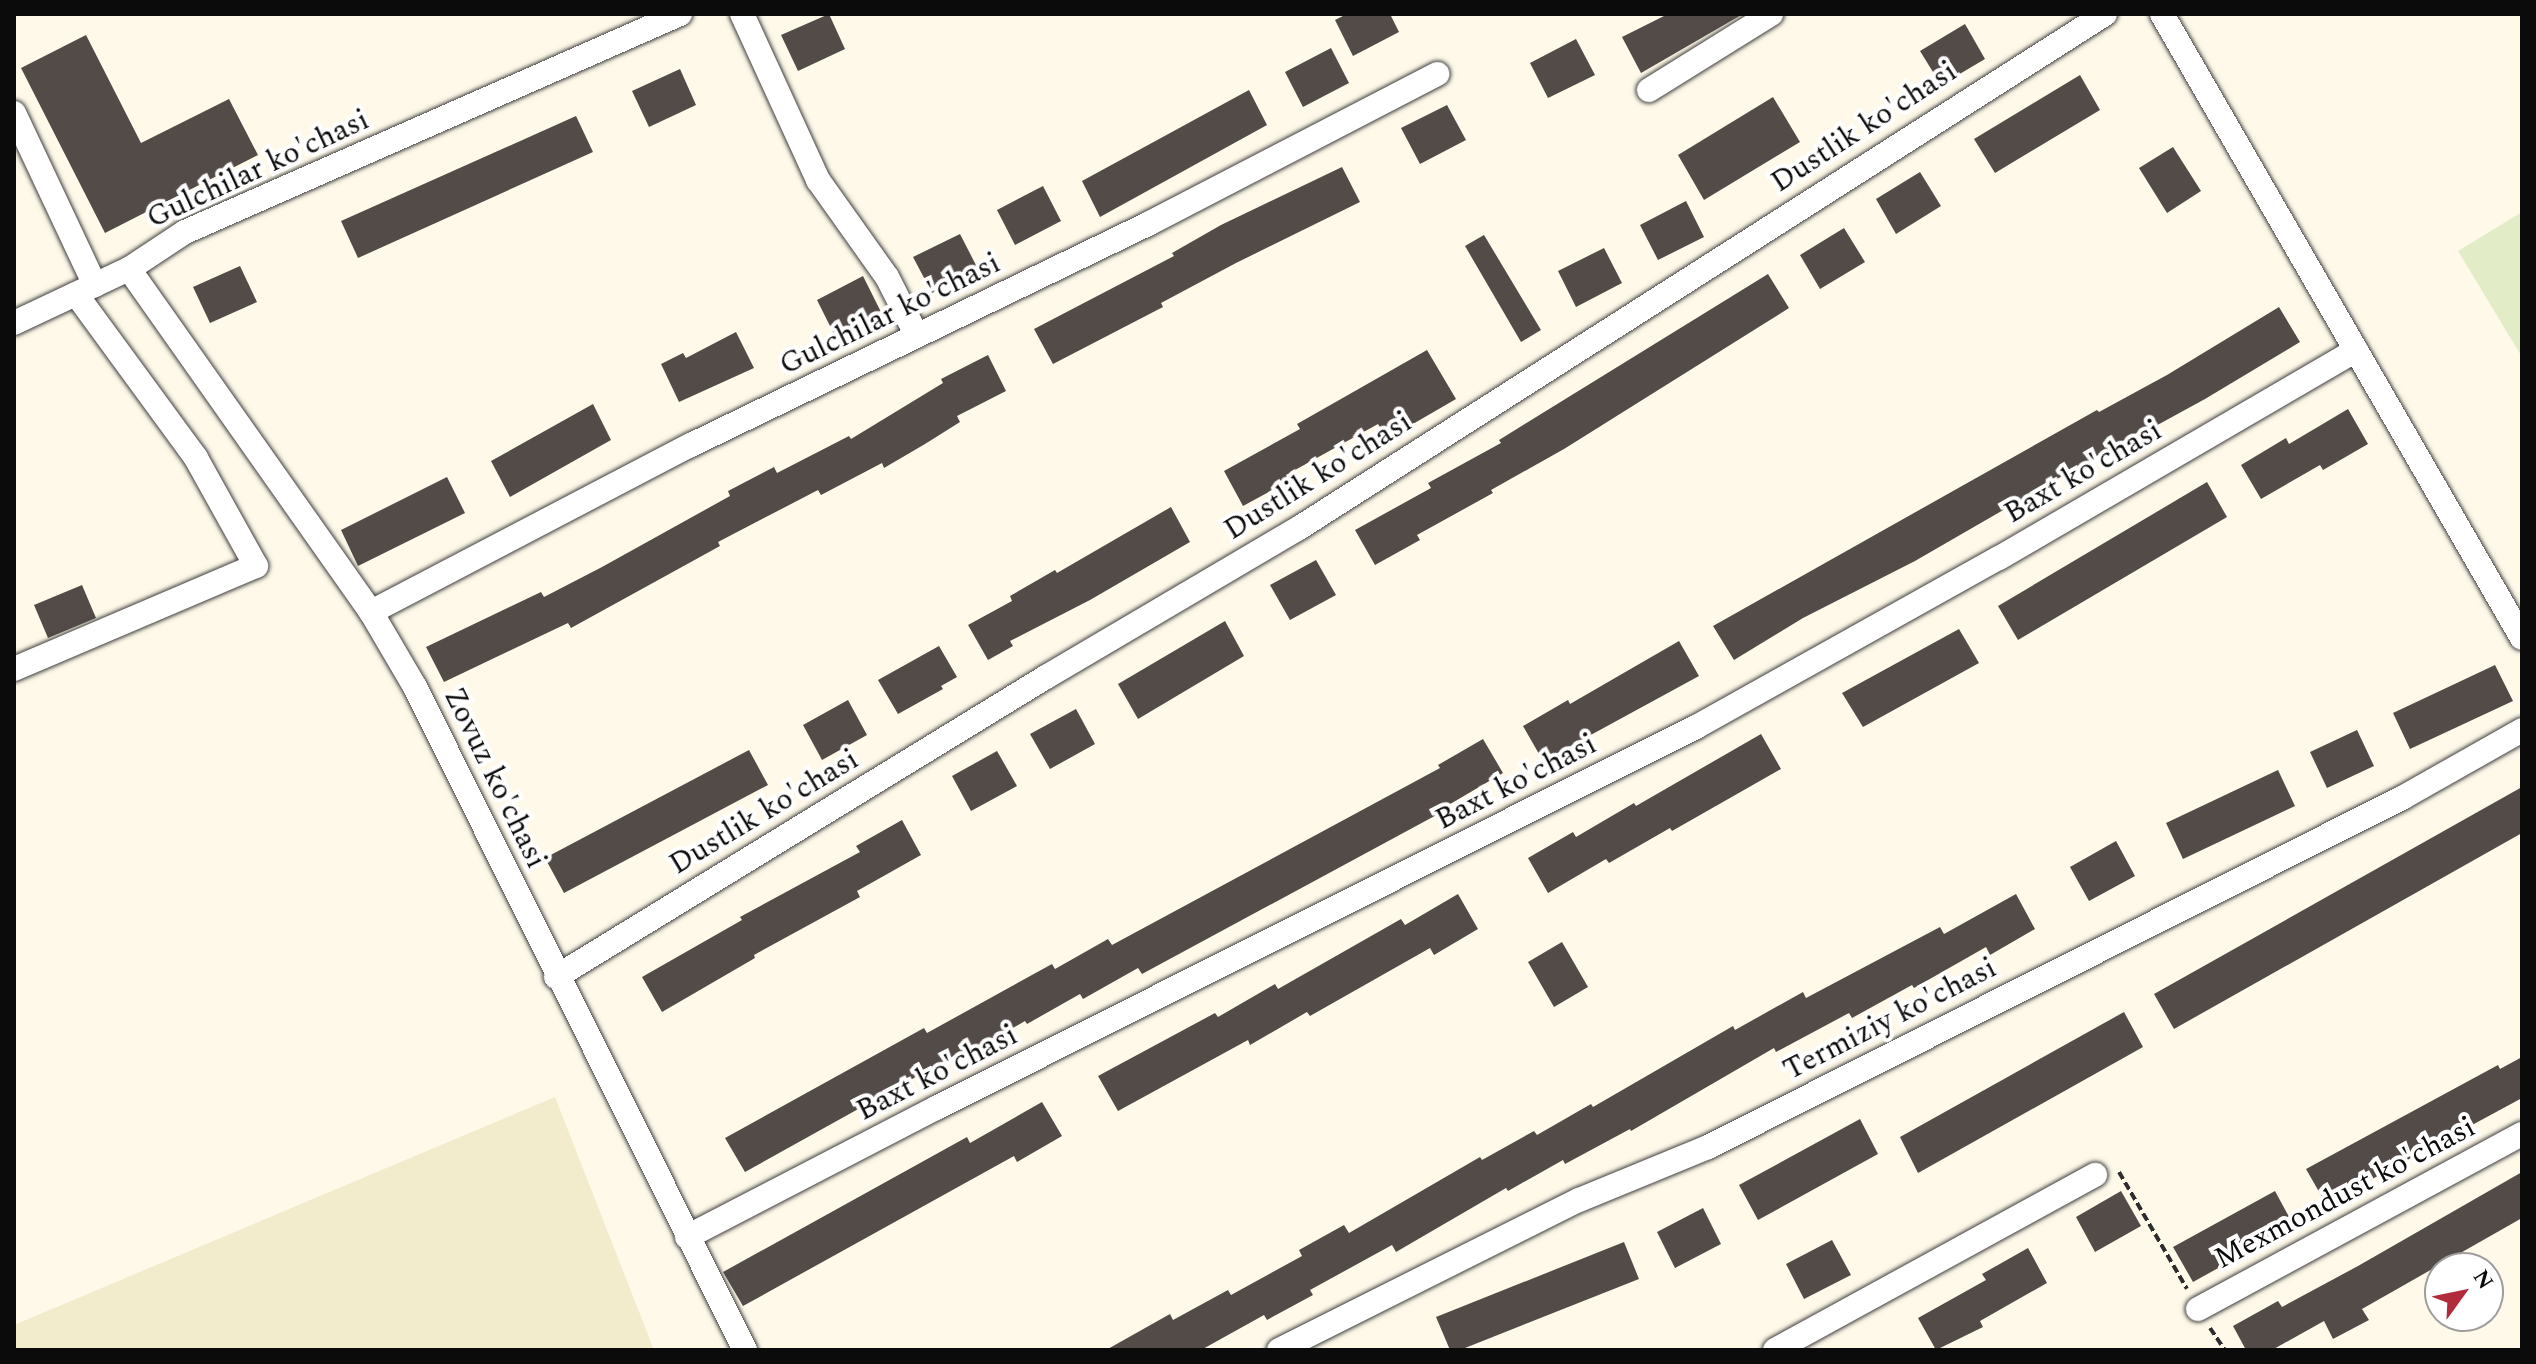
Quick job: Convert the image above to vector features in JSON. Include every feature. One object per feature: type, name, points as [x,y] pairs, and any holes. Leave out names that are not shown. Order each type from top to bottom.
[{"type":"street","name":"Gulchilar ko'chasi","points":[[14,323],[129,269],[185,232],[680,14]]},
{"type":"street","points":[[742,14],[818,180],[887,277],[917,336]]},
{"type":"street","points":[[1649,90],[1771,14]]},
{"type":"street","name":"Dustlik ko'chasi","points":[[556,977],[1046,677],[1299,528],[2105,14]]},
{"type":"street","points":[[2162,14],[2522,638]]},
{"type":"street","name":"Gulchilar ko'chasi","points":[[371,612],[691,445],[1148,224],[1437,74]]},
{"type":"street","points":[[14,113],[86,289],[196,458],[256,566],[14,669]]},
{"type":"street","name":"Zovuz ko'chasi","points":[[129,269],[371,612],[415,687],[556,977],[745,1350]]},
{"type":"street","name":"Baxt ko'chasi","points":[[687,1237],[936,1108],[1696,727],[1999,558],[2356,350]]},
{"type":"street","name":"Termiziy ko'chasi","points":[[1279,1350],[1579,1200],[1708,1147],[2402,798],[2522,730]]},
{"type":"street","name":"Mexmondust ko'chasi","points":[[2198,1309],[2522,1134]]},
{"type":"street","points":[[1775,1350],[2095,1175]]},
{"type":"path","points":[[2095,1175],[2116,1166],[2225,1350]]},
{"type":"shaded area","points":[[555,1097],[654,1350],[14,1350],[14,1325]]},
{"type":"green space","points":[[2522,212],[2522,357],[2458,251]]},
{"type":"building","points":[[829,14],[845,49],[798,71],[781,35]]},
{"type":"building","points":[[1347,14],[1390,14],[1399,32],[1353,56],[1335,20]]},
{"type":"building","points":[[1668,14],[1743,14],[1641,73],[1622,37]]},
{"type":"building","points":[[1965,24],[1985,59],[1941,85],[1920,51]]},
{"type":"building","points":[[86,35],[141,143],[229,99],[258,155],[105,233],[21,68]]},
{"type":"building","points":[[1576,39],[1595,75],[1548,98],[1530,63]]},
{"type":"building","points":[[1331,48],[1349,83],[1303,107],[1285,72]]},
{"type":"building","points":[[680,69],[696,105],[649,127],[632,91]]},
{"type":"building","points":[[2080,75],[2100,110],[1995,173],[1974,139]]},
{"type":"building","points":[[1249,90],[1267,125],[1100,217],[1082,181]]},
{"type":"building","points":[[1773,97],[1800,142],[1704,200],[1678,155]]},
{"type":"building","points":[[1447,105],[1466,140],[1420,164],[1401,128]]},
{"type":"building","points":[[576,116],[593,152],[358,258],[341,221]]},
{"type":"building","points":[[2173,147],[2201,191],[2167,213],[2139,168]]},
{"type":"building","points":[[1342,167],[1360,202],[1236,263],[1161,303],[1163,307],[1053,364],[1034,329],[1174,256],[1172,253],[1221,225]]},
{"type":"building","points":[[1920,172],[1941,206],[1896,234],[1876,199]]},
{"type":"building","points":[[1043,186],[1061,221],[1015,245],[997,210]]},
{"type":"building","points":[[1686,201],[1704,237],[1658,260],[1640,225]]},
{"type":"building","points":[[1844,228],[1865,262],[1820,289],[1800,255]]},
{"type":"building","points":[[960,234],[978,269],[932,293],[913,257]]},
{"type":"building","points":[[1484,235],[1541,330],[1521,342],[1465,246]]},
{"type":"building","points":[[1604,248],[1622,283],[1576,307],[1558,271]]},
{"type":"building","points":[[240,266],[257,302],[210,323],[193,287]]},
{"type":"building","points":[[1768,274],[1789,308],[1564,449],[1491,490],[1493,493],[1417,535],[1420,540],[1375,565],[1355,530],[1431,488],[1428,483],[1501,443],[1499,440]]},
{"type":"building","points":[[863,276],[881,312],[835,336],[817,300]]},
{"type":"building","points":[[2279,307],[2300,342],[2205,399],[2141,434],[2140,431],[1915,561],[1803,618],[1734,660],[1713,626],[2097,410],[2099,412],[2167,375]]},
{"type":"building","points":[[736,332],[754,368],[679,402],[661,364],[683,353],[686,358]]},
{"type":"building","points":[[1427,350],[1456,399],[1387,439],[1378,424],[1286,475],[1289,481],[1243,506],[1224,471],[1300,429],[1297,424]]},
{"type":"building","points":[[988,355],[1006,391],[957,416],[960,422],[925,444],[884,468],[882,463],[821,495],[818,490],[718,542],[720,546],[571,628],[568,623],[444,682],[426,647],[541,592],[544,597],[602,567],[730,496],[728,491],[774,467],[777,473],[849,436],[851,439],[943,383],[941,379]]},
{"type":"building","points":[[593,404],[611,440],[510,497],[491,461]]},
{"type":"building","points":[[2348,409],[2368,444],[2323,470],[2320,465],[2261,499],[2241,465],[2286,438],[2289,444]]},
{"type":"building","points":[[447,477],[465,513],[358,566],[341,530]]},
{"type":"building","points":[[2207,482],[2227,517],[2018,640],[1998,606]]},
{"type":"building","points":[[1171,507],[1190,542],[1090,600],[1010,641],[1013,646],[988,660],[968,625],[1012,601],[1010,596],[1055,570],[1057,573]]},
{"type":"building","points":[[1316,560],[1336,595],[1290,620],[1270,585]]},
{"type":"building","points":[[82,585],[96,618],[48,638],[34,605]]},
{"type":"building","points":[[1225,621],[1244,656],[1138,719],[1118,684]]},
{"type":"building","points":[[1959,629],[1979,663],[1863,727],[1842,693]]},
{"type":"building","points":[[1679,641],[1699,676],[1543,761],[1523,726],[1568,700],[1570,704]]},
{"type":"building","points":[[939,646],[957,677],[941,686],[943,689],[898,714],[878,680]]},
{"type":"building","points":[[2495,665],[2513,701],[2410,749],[2393,713]]},
{"type":"building","points":[[848,700],[867,735],[822,760],[803,725]]},
{"type":"building","points":[[1076,709],[1095,744],[1050,769],[1030,734]]},
{"type":"building","points":[[2357,730],[2374,766],[2327,788],[2310,752]]},
{"type":"building","points":[[1761,734],[1781,769],[1672,831],[1670,828],[1609,863],[1606,859],[1548,893],[1528,858],[1573,832],[1576,837],[1634,803],[1636,806]]},
{"type":"building","points":[[1483,739],[1503,773],[1440,810],[1442,812],[1142,974],[1138,968],[1083,999],[1080,994],[1027,1024],[1025,1021],[970,1053],[968,1048],[745,1172],[725,1138],[924,1028],[927,1033],[1052,964],[1055,969],[1108,939],[1112,945],[1440,768],[1438,765]]},
{"type":"building","points":[[749,750],[768,785],[564,893],[545,858]]},
{"type":"building","points":[[997,751],[1017,786],[971,811],[952,776]]},
{"type":"building","points":[[2278,770],[2295,806],[2183,859],[2166,823]]},
{"type":"building","points":[[2522,787],[2522,833],[2174,1029],[2154,994]]},
{"type":"building","points":[[902,820],[921,855],[857,891],[860,897],[754,955],[755,958],[662,1012],[642,977],[742,920],[740,917],[860,852],[856,846]]},
{"type":"building","points":[[2116,841],[2135,876],[2089,901],[2070,867]]},
{"type":"building","points":[[1458,894],[1478,929],[1434,955],[1430,948],[1310,1016],[1307,1012],[1250,1045],[1248,1040],[1118,1111],[1098,1076],[1215,1013],[1218,1017],[1275,984],[1278,989],[1401,919],[1405,925]]},
{"type":"building","points":[[2016,894],[2035,929],[1990,955],[1986,947],[1914,988],[1912,985],[1852,1018],[1849,1013],[1776,1052],[1774,1048],[1631,1131],[1565,1164],[1563,1160],[1508,1191],[1506,1188],[1396,1252],[1392,1245],[1310,1290],[1313,1295],[1267,1320],[1264,1315],[1201,1350],[1106,1350],[1170,1314],[1173,1320],[1228,1290],[1231,1295],[1302,1256],[1299,1250],[1344,1225],[1349,1233],[1480,1157],[1482,1160],[1534,1131],[1537,1135],[1591,1104],[1593,1107],[1733,1026],[1735,1030],[1803,992],[1806,998],[1940,927],[1944,934]]},
{"type":"building","points":[[1562,942],[1588,987],[1554,1007],[1528,962]]},
{"type":"building","points":[[2124,1012],[2143,1047],[1918,1173],[1900,1137]]},
{"type":"building","points":[[2522,1057],[2522,1098],[2326,1204],[2306,1169],[2498,1065],[2500,1069]]},
{"type":"building","points":[[1042,1102],[1062,1136],[1017,1162],[1014,1156],[743,1306],[723,1272],[967,1137],[970,1143]]},
{"type":"building","points":[[1860,1119],[1878,1154],[1758,1220],[1739,1185]]},
{"type":"building","points":[[2522,1172],[2522,1218],[2462,1252],[2424,1252],[2424,1274],[2362,1309],[2369,1320],[2333,1339],[2324,1321],[2272,1350],[2246,1350],[2233,1326],[2278,1301],[2282,1307]]},
{"type":"building","points":[[2121,1191],[2141,1226],[2095,1252],[2076,1217]]},
{"type":"building","points":[[2275,1191],[2294,1226],[2193,1282],[2173,1247]]},
{"type":"building","points":[[1703,1208],[1721,1244],[1675,1268],[1657,1232]]},
{"type":"building","points":[[1832,1240],[1851,1275],[1804,1299],[1786,1264]]},
{"type":"building","points":[[1624,1242],[1639,1279],[1460,1350],[1450,1350],[1436,1317]]},
{"type":"building","points":[[2028,1248],[2047,1283],[1980,1321],[1983,1327],[1936,1350],[1918,1318],[1986,1280],[1982,1274]]}]
